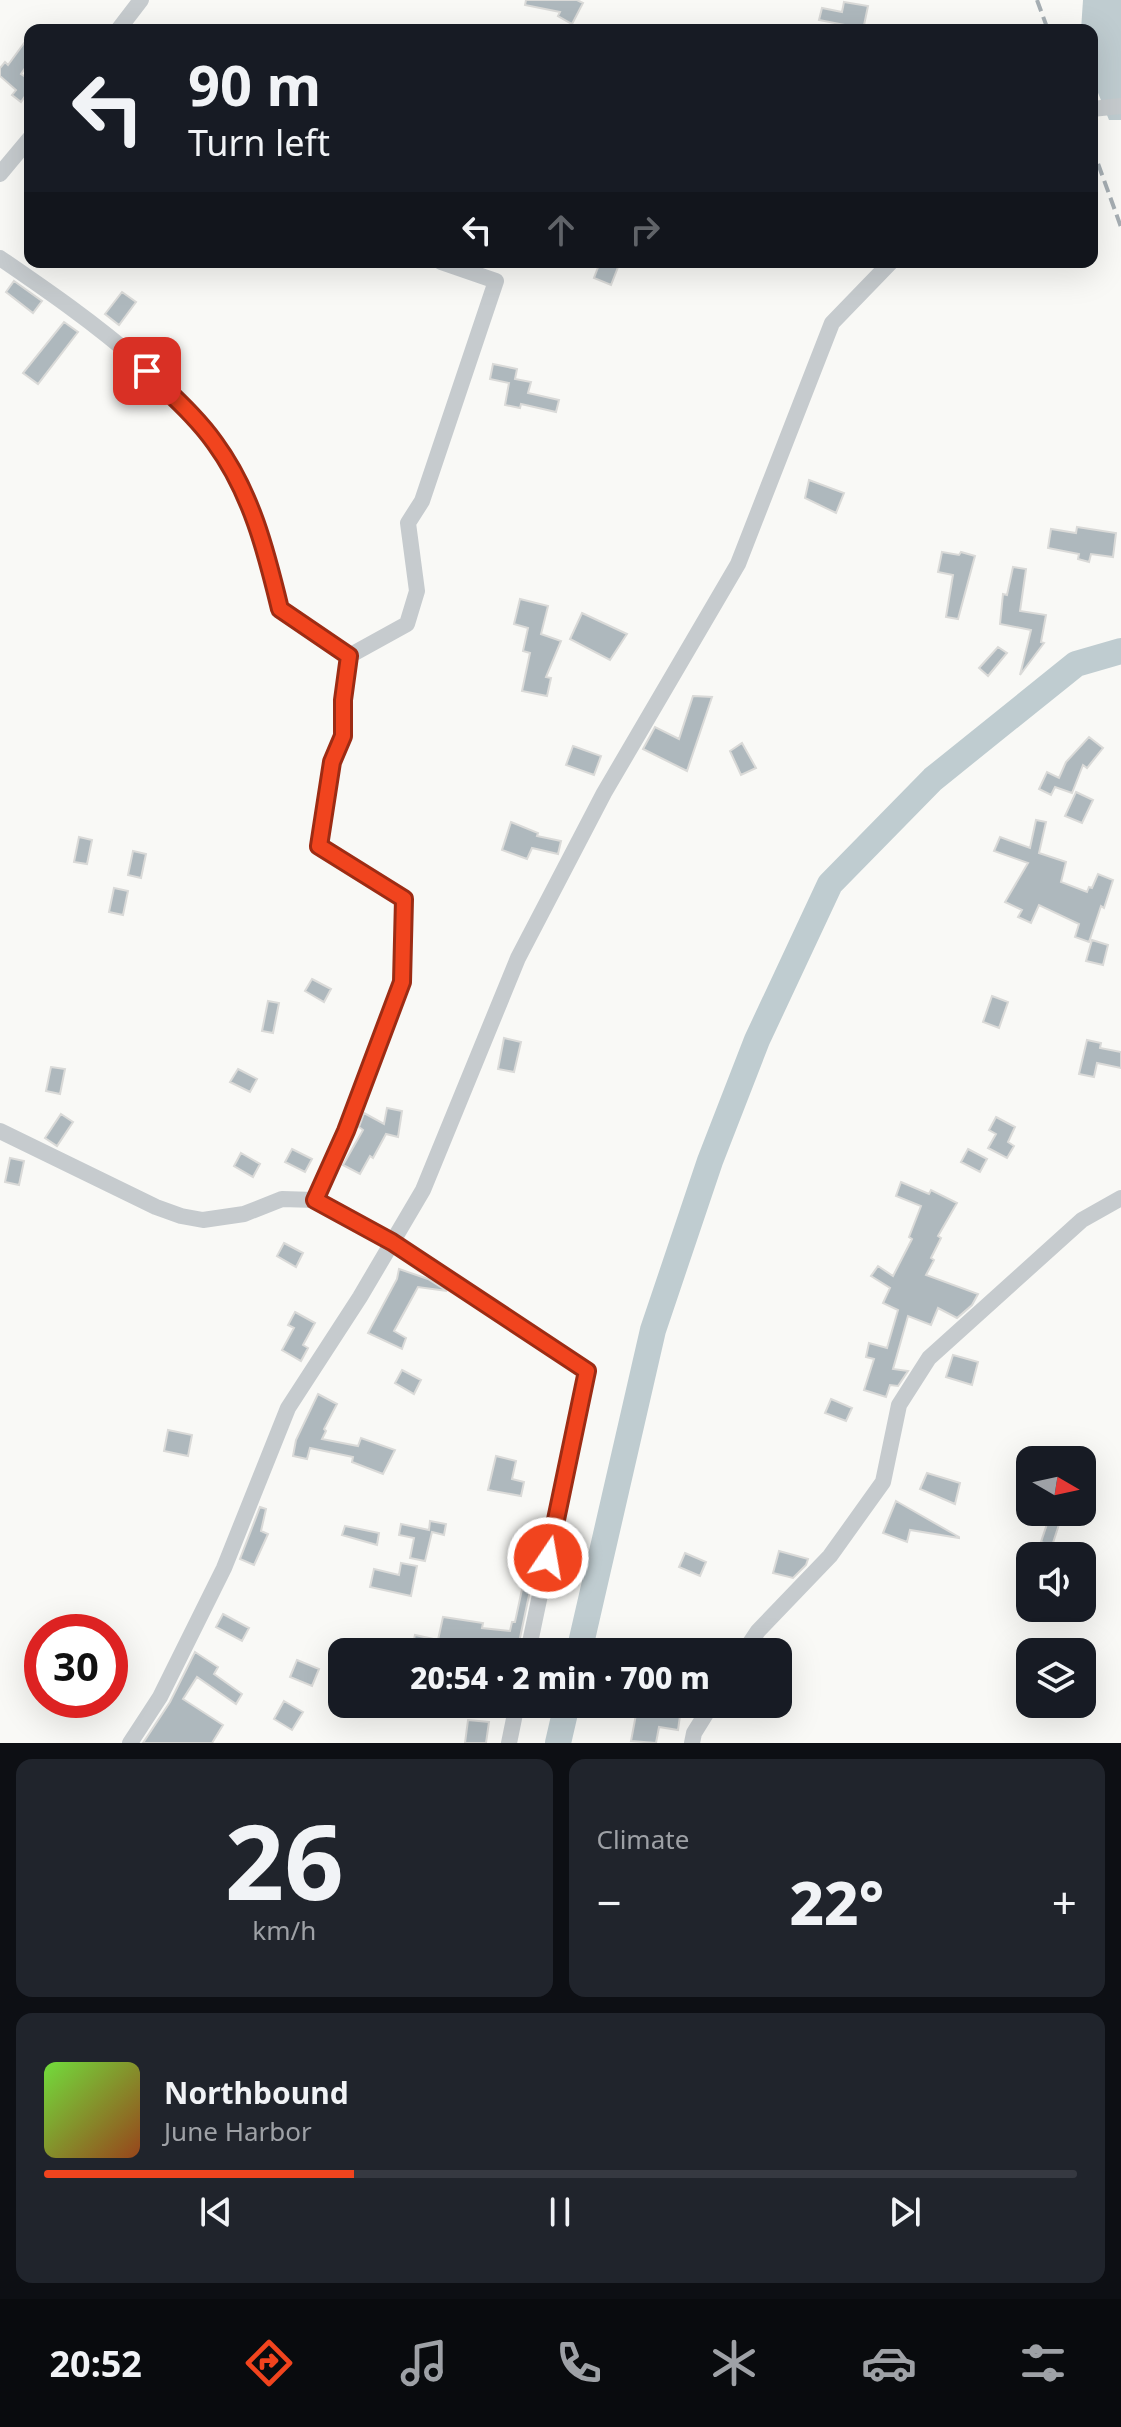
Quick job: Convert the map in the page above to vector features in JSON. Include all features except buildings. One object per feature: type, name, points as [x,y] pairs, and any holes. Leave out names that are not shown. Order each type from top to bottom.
[{"type":"street","points":[[123,24],[141,0]]},
{"type":"street","points":[[1098,108],[1121,106]]},
{"type":"street","points":[[0,174],[24,145]]},
{"type":"street","points":[[0,258],[128,351],[215,443],[247,498],[265,546],[280,609],[349,656]]},
{"type":"street","points":[[349,656],[407,624],[417,591],[408,523],[422,501],[496,281],[458,268]]},
{"type":"street","points":[[130,1743],[160,1697],[224,1568],[288,1408],[360,1297],[423,1190],[518,958],[604,793],[738,564],[832,323],[885,268]]},
{"type":"street","points":[[315,1200],[346,1131],[402,982],[404,899],[319,846],[332,762],[343,736],[343,700],[349,656]]},
{"type":"street","points":[[0,1131],[156,1207],[181,1216],[203,1220],[244,1214],[282,1199],[315,1200],[392,1242],[587,1371],[531,1638]]},
{"type":"street","points":[[753,1638],[830,1556],[883,1482],[899,1405],[929,1358],[1082,1220],[1121,1198]]},
{"type":"street","points":[[509,1743],[514,1718]]},
{"type":"street","points":[[692,1743],[703,1718]]},
{"type":"shaded area","points":[[1083,0],[1121,0],[1121,120],[1109,120],[1098,93],[1098,24],[1081,24]]},
{"type":"waterway","points":[[582,1638],[653,1330],[710,1161],[757,1040],[830,884],[933,779],[1076,664],[1121,651]]},
{"type":"waterway","points":[[558,1743],[564,1718]]},
{"type":"railway","points":[[1037,0],[1046,24]]},
{"type":"railway","points":[[1098,164],[1121,227]]},
{"type":"route","points":[[147,371],[215,443],[247,498],[265,546],[280,609],[349,656],[343,700],[343,736],[332,762],[319,846],[404,899],[402,982],[346,1131],[315,1200],[392,1242],[587,1371],[548,1558]]}]
